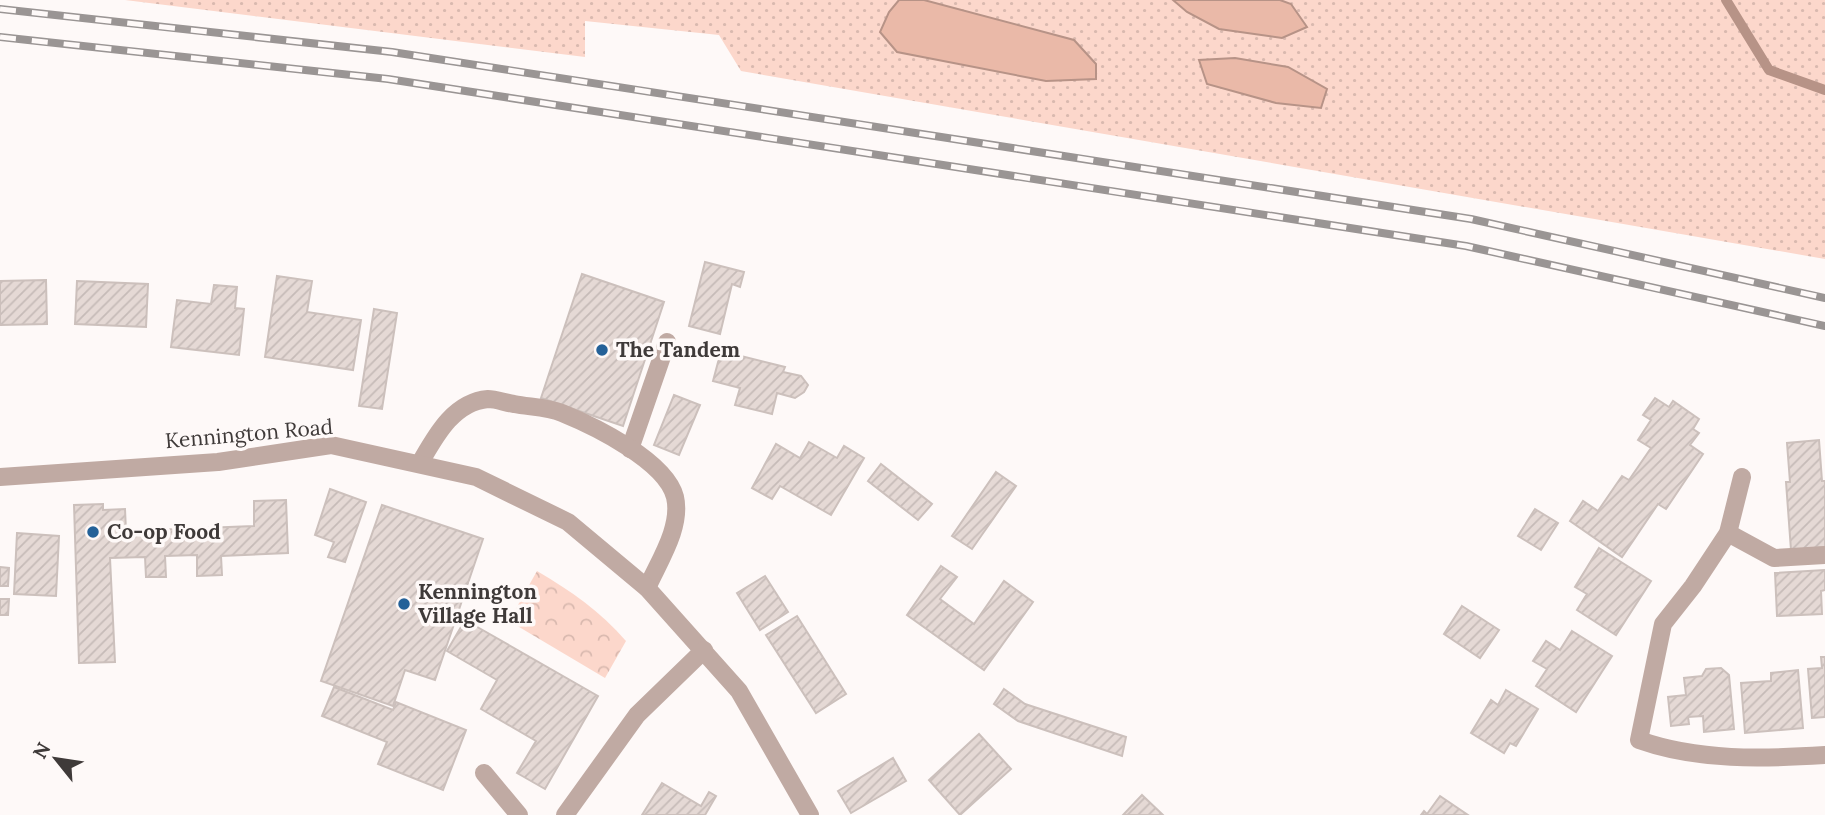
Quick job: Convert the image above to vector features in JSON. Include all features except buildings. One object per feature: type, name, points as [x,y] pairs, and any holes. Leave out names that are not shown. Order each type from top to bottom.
[{"type":"street","points":[[630,449],[667,342]]},
{"type":"street","points":[[421,463],[441,427],[461,409],[487,399],[559,411],[630,449],[645,458],[663,476],[675,496],[676,522],[647,588]]},
{"type":"street","name":"Kennington Road","points":[[0,477],[218,462],[331,446],[421,463],[476,477],[568,522],[647,588],[739,691],[810,815]]},
{"type":"street","points":[[1742,477],[1728,533],[1693,586],[1663,624],[1639,740],[1691,754],[1787,757],[1825,755]]},
{"type":"street","points":[[1728,533],[1774,558],[1825,555]]},
{"type":"street","points":[[565,815],[637,715],[704,650]]},
{"type":"street","points":[[484,774],[519,815]]},
{"type":"green space","points":[[125,0],[1825,0],[1825,259],[741,71],[719,35],[585,21],[585,57]]},
{"type":"green space","points":[[537,571],[584,602],[626,641],[605,678],[509,621]]},
{"type":"shaded area","points":[[899,0],[924,0],[1074,40],[1096,64],[1096,79],[1046,81],[897,52],[880,32],[889,12]]},
{"type":"shaded area","points":[[1173,0],[1280,0],[1291,4],[1307,27],[1282,38],[1219,29],[1187,12]]},
{"type":"shaded area","points":[[1235,58],[1288,67],[1327,89],[1321,108],[1276,103],[1207,84],[1199,60]]},
{"type":"waterway","points":[[1726,0],[1769,70],[1825,90]]},
{"type":"railway","points":[[0,9],[392,52],[1471,219],[1825,298]]},
{"type":"railway","points":[[0,37],[388,79],[1466,246],[1825,326]]},
{"type":"place","name":"The Tandem","points":[[602,350]]},
{"type":"place","name":"Co-op Food","points":[[93,532]]},
{"type":"place","name":"Kennington Village Hall","points":[[404,604]]}]
